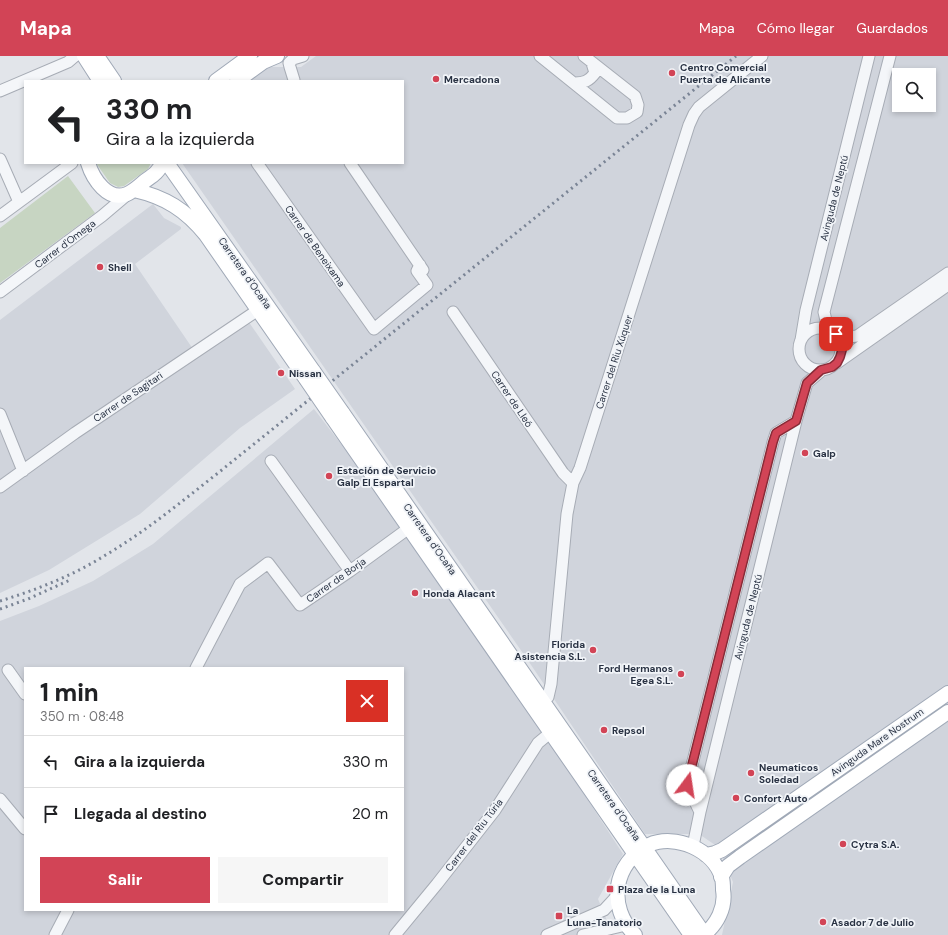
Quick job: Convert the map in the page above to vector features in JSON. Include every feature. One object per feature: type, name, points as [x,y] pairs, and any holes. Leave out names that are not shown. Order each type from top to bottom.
[{"type":"main road","points":[[84,56],[99,80]]},
{"type":"main road","points":[[97,56],[113,80]]},
{"type":"main road","points":[[217,80],[250,56]]},
{"type":"main road","points":[[238,80],[263,62],[276,56]]},
{"type":"main road","points":[[88,164],[92,174],[106,191],[114,195],[121,195],[131,192]]},
{"type":"main road","name":"Carrer d'Omega","points":[[131,192],[156,172],[161,164]]},
{"type":"main road","name":"Carretera d'Ocaña","points":[[168,164],[337,415],[409,528],[550,733],[701,935]]},
{"type":"main road","name":"Carretera d'Ocaña","points":[[131,192],[151,193],[172,204],[195,221],[258,310],[310,375]]},
{"type":"main road","name":"Carretera d'Ocaña","points":[[337,415],[412,513],[542,701],[640,852]]},
{"type":"main road","name":"Avinguda Mare Nostrum","points":[[706,855],[722,850],[948,692]]},
{"type":"main road","name":"Avinguda Mare Nostrum","points":[[721,877],[728,866],[740,857],[948,712]]},
{"type":"main road","points":[[630,930],[619,911],[617,885],[620,876],[627,864],[640,852],[658,842],[669,841],[693,846],[706,855],[721,877],[724,894],[721,911],[717,922],[709,931],[701,935]]},
{"type":"street","points":[[26,80],[68,62],[75,56]]},
{"type":"street","points":[[276,56],[293,80]]},
{"type":"street","points":[[294,80],[289,62],[303,56]]},
{"type":"street","points":[[540,56],[617,118],[627,118],[636,112],[638,105],[635,96],[588,59]]},
{"type":"street","name":"Carrer del Riu Xúquer","points":[[542,701],[548,697],[551,684],[567,514],[573,483],[582,460],[694,114],[699,107],[762,56]]},
{"type":"street","name":"Avinguda de Neptú","points":[[801,340],[806,310],[869,56]]},
{"type":"street","name":"Avinguda de Neptú","points":[[828,329],[824,312],[890,56]]},
{"type":"street","points":[[575,83],[584,82],[591,78],[595,73],[588,59]]},
{"type":"street","points":[[0,91],[24,81]]},
{"type":"street","points":[[0,159],[19,202]]},
{"type":"street","points":[[0,216],[71,164]]},
{"type":"street","name":"Carrer de Beneixama","points":[[259,164],[374,329],[427,285],[418,271],[422,268],[351,164]]},
{"type":"street","name":"Carrer d'Omega","points":[[0,292],[102,216],[131,192]]},
{"type":"street","points":[[839,338],[856,336],[948,273]]},
{"type":"street","points":[[837,363],[842,350],[839,338],[828,329],[817,328],[807,332],[801,340],[799,347],[803,361],[807,366],[814,369],[821,370],[832,367],[948,285]]},
{"type":"street","name":"Carrer de Sagitari","points":[[0,487],[75,433],[258,310]]},
{"type":"street","name":"Carrer de Lleó","points":[[453,312],[563,473],[573,483]]},
{"type":"street","name":"Avinguda de Neptú","points":[[693,846],[700,812],[796,421],[807,383],[821,370]]},
{"type":"street","points":[[0,414],[23,471]]},
{"type":"street","name":"Avinguda de Neptú","points":[[700,812],[687,785],[773,442],[776,433],[796,421]]},
{"type":"street","points":[[272,461],[350,571]]},
{"type":"street","points":[[409,528],[412,513]]},
{"type":"street","name":"Carrer de Borja","points":[[197,667],[240,584],[268,563],[300,605],[409,528]]},
{"type":"street","points":[[8,670],[24,693]]},
{"type":"street","name":"Carrer del Riu Túria","points":[[395,935],[495,810],[538,743],[550,733]]},
{"type":"street","points":[[0,799],[24,829]]},
{"type":"street","points":[[547,935],[604,910],[617,896]]},
{"type":"street","points":[[55,935],[67,911]]},
{"type":"street","points":[[583,935],[630,930]]},
{"type":"shaded area","points":[[316,56],[948,56],[948,935],[722,935],[733,882],[718,847],[699,834],[645,834],[527,659],[183,164],[404,164],[404,80],[248,80],[266,67],[301,67]]},
{"type":"shaded area","points":[[153,204],[164,218],[181,227],[181,229],[135,264],[195,352],[246,318],[295,389],[240,428],[140,514],[49,570],[0,593],[0,320]]},
{"type":"shaded area","points":[[314,409],[372,484],[457,611],[554,748],[623,854],[598,899],[613,935],[0,935],[0,621],[39,606],[93,581],[153,544]]},
{"type":"green space","points":[[97,164],[150,164],[148,169],[124,186],[118,187],[110,183]]},
{"type":"green space","points":[[68,176],[95,213],[0,283],[0,228]]},
{"type":"railway","points":[[0,601],[67,576],[92,563],[134,537],[218,473],[736,56]]},
{"type":"railway","points":[[0,609],[28,599],[70,580]]},
{"type":"place","name":"Centro Comercial Puerta de Alicante","points":[[672,73]]},
{"type":"place","name":"Mercadona","points":[[436,79]]},
{"type":"place","name":"Shell","points":[[100,267]]},
{"type":"place","name":"Nissan","points":[[281,373]]},
{"type":"place","name":"Galp","points":[[805,453]]},
{"type":"place","name":"Estación de Servicio Galp El Espartal","points":[[329,476]]},
{"type":"place","name":"Honda Alacant","points":[[415,593]]},
{"type":"place","name":"Florida Asistencia S.L.","points":[[593,650]]},
{"type":"place","name":"Ford Hermanos Egea S.L.","points":[[681,674]]},
{"type":"place","name":"Repsol","points":[[604,730]]},
{"type":"place","name":"Neumaticos Soledad","points":[[751,773]]},
{"type":"place","name":"Confort Auto","points":[[736,798]]},
{"type":"place","name":"Cytra S.A.","points":[[843,844]]},
{"type":"place","name":"Plaza de la Luna","points":[[610,889]]},
{"type":"place","name":"La Luna-Tanatorio","points":[[559,916]]},
{"type":"place","name":"Asador 7 de Julio","points":[[823,922]]},
{"type":"route","points":[[687,785],[773,442],[776,433],[796,421],[807,383],[821,370],[827,370],[837,363],[842,350],[839,338],[836,334]]}]
